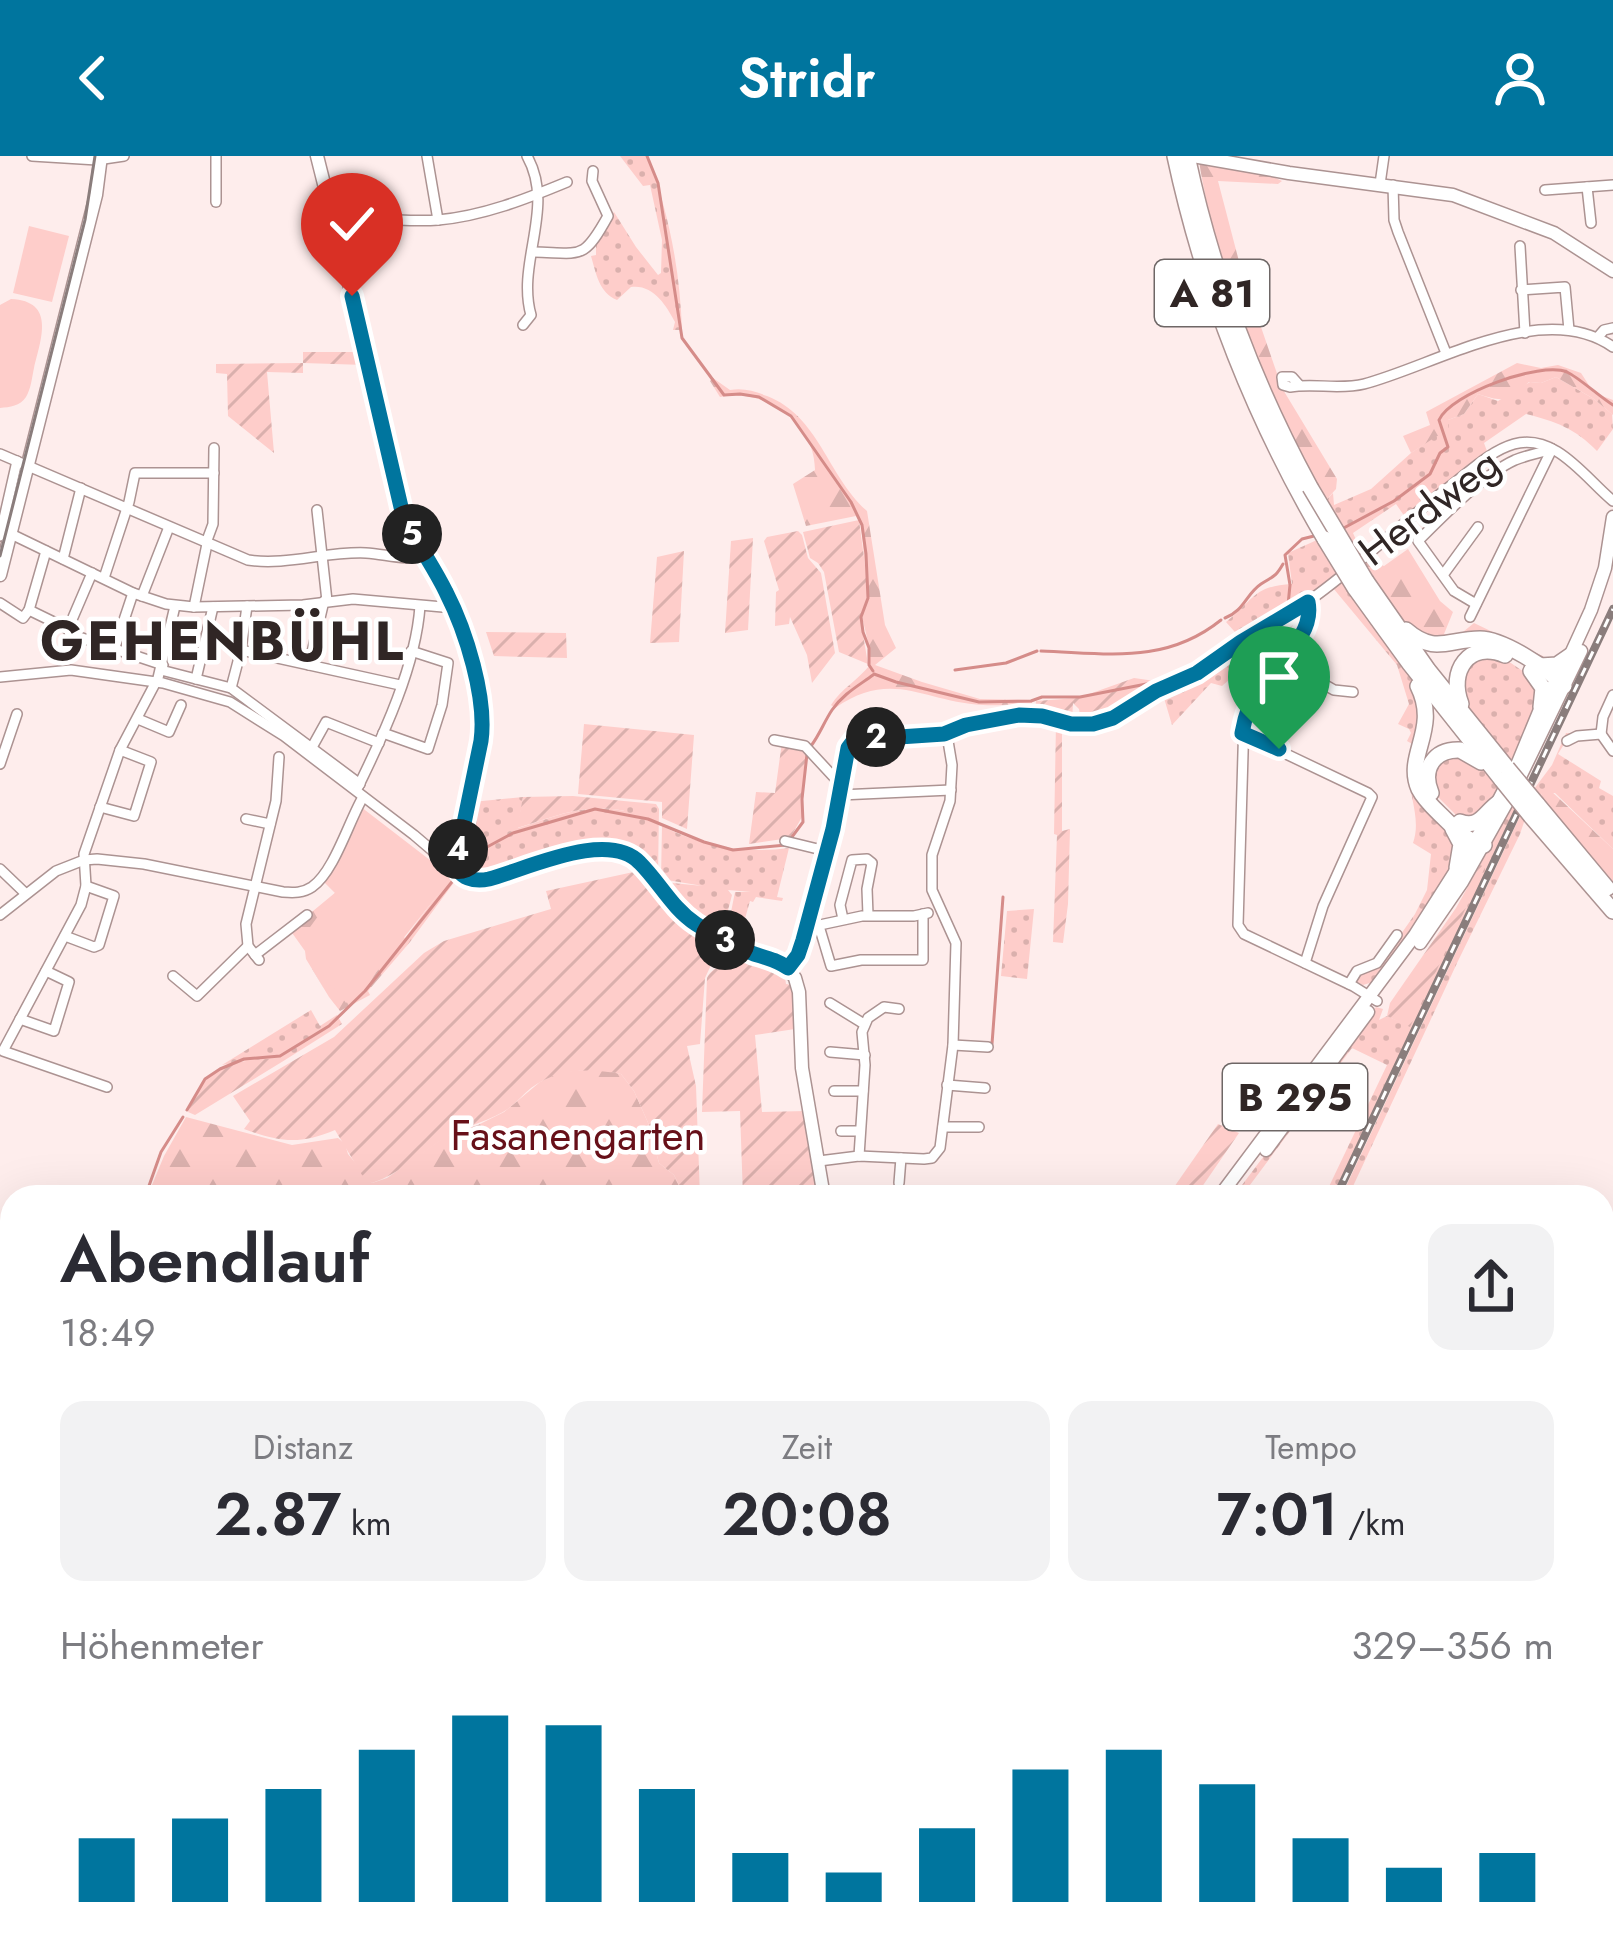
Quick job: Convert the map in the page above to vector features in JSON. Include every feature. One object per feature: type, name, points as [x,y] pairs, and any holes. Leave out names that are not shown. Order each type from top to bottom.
[{"type":"highway","name":"A 81","points":[[1184,159],[1239,336],[1304,490],[1410,664],[1613,910]]},
{"type":"highway","name":"A 81","points":[[1361,584],[1469,723],[1503,777]]},
{"type":"highway","points":[[1396,626],[1430,644],[1493,640],[1558,682]]},
{"type":"highway","points":[[1469,723],[1458,695],[1457,676],[1463,664],[1480,652],[1497,652],[1534,668],[1553,666],[1570,656]]},
{"type":"highway","points":[[1410,664],[1427,710],[1416,765],[1424,797],[1456,824],[1468,825],[1479,822],[1498,803]]},
{"type":"highway","points":[[1534,668],[1543,688],[1541,707]]},
{"type":"highway","name":"A 81","points":[[1479,842],[1456,824],[1429,789],[1427,771],[1434,759],[1450,749],[1477,758],[1503,777]]},
{"type":"highway","name":"A 81","points":[[1535,817],[1613,895]]},
{"type":"highway","points":[[1456,824],[1461,844],[1457,868]]},
{"type":"main road","points":[[317,156],[340,223],[401,507],[454,608],[481,695],[483,725],[457,868],[480,881],[585,851],[625,853],[638,860],[678,911],[693,922],[788,968],[799,992],[802,1068],[823,1185]]},
{"type":"main road","points":[[0,575],[22,464],[96,195],[101,158]]},
{"type":"main road","points":[[1184,159],[1453,195],[1538,225],[1613,271]]},
{"type":"main road","points":[[1558,682],[1598,603],[1613,517]]},
{"type":"main road","points":[[1558,682],[1613,566]]},
{"type":"main road","name":"B 295","points":[[1361,990],[1384,976],[1479,842],[1541,707],[1558,682]]},
{"type":"main road","name":"B 295","points":[[1238,1185],[1361,990],[1439,916],[1558,682]]},
{"type":"main road","name":"B 295","points":[[1228,1185],[1360,1010],[1361,990]]},
{"type":"street","points":[[32,156],[124,156]]},
{"type":"street","points":[[216,156],[216,202]]},
{"type":"street","points":[[427,156],[438,220]]},
{"type":"street","points":[[523,325],[531,315],[527,299],[539,194],[527,156]]},
{"type":"street","points":[[1384,156],[1394,220],[1446,352]]},
{"type":"street","points":[[533,252],[578,253],[590,247],[608,216],[592,181],[593,171]]},
{"type":"street","points":[[340,223],[364,218],[438,220],[487,211],[567,182]]},
{"type":"street","points":[[1545,190],[1613,185]]},
{"type":"street","points":[[1587,187],[1591,223]]},
{"type":"street","points":[[1520,246],[1526,333]]},
{"type":"street","points":[[1521,290],[1565,287],[1569,330]]},
{"type":"street","points":[[1598,337],[1613,328]]},
{"type":"street","points":[[1300,386],[1357,386],[1446,352],[1526,333],[1569,330],[1598,337],[1613,347]]},
{"type":"street","name":"Herdweg","points":[[841,791],[848,748],[854,740],[944,734],[966,725],[1034,714],[1083,725],[1113,718],[1197,673],[1308,602],[1404,520],[1511,445],[1552,449],[1613,501]]},
{"type":"street","points":[[194,607],[212,524],[214,448]]},
{"type":"street","points":[[1476,604],[1454,591],[1418,541],[1504,466],[1552,449]]},
{"type":"street","points":[[1470,617],[1552,449]]},
{"type":"street","points":[[0,454],[258,562],[357,553],[424,556]]},
{"type":"street","points":[[104,578],[138,472],[214,473]]},
{"type":"street","points":[[63,559],[81,488]]},
{"type":"street","points":[[309,665],[325,601],[317,510]]},
{"type":"street","points":[[114,650],[169,527]]},
{"type":"street","points":[[1443,575],[1478,527]]},
{"type":"street","points":[[5,535],[176,606],[303,605],[353,599],[454,608]]},
{"type":"street","points":[[0,603],[23,618],[46,551]]},
{"type":"street","points":[[68,629],[92,573]]},
{"type":"street","points":[[1308,602],[1310,615],[1297,641],[1253,697],[1242,733],[1238,925],[1244,934],[1361,990]]},
{"type":"street","points":[[107,1087],[3,1051],[80,907],[86,886],[84,854],[120,750],[160,672],[176,606]]},
{"type":"street","points":[[231,688],[247,606]]},
{"type":"street","points":[[0,915],[56,872],[84,860],[125,861],[291,893],[315,885],[326,870],[381,738],[412,651],[420,606]]},
{"type":"street","points":[[196,679],[213,607]]},
{"type":"street","points":[[29,610],[70,634],[238,706],[360,791]]},
{"type":"street","points":[[433,657],[437,644]]},
{"type":"street","points":[[241,650],[400,685]]},
{"type":"street","points":[[311,749],[326,722],[428,749],[442,705],[448,663],[412,651]]},
{"type":"street","points":[[1282,662],[1334,690],[1353,692]]},
{"type":"street","points":[[0,677],[63,670],[160,672],[231,688],[457,868]]},
{"type":"street","points":[[1613,695],[1600,725],[1613,751]]},
{"type":"street","points":[[138,718],[170,733],[181,705]]},
{"type":"street","points":[[0,764],[16,714]]},
{"type":"street","points":[[1242,733],[1372,797],[1322,906],[1305,963]]},
{"type":"street","points":[[820,1164],[856,1156],[932,1158],[940,1148],[953,1045],[956,943],[932,890],[932,855],[951,790],[952,765],[944,734]]},
{"type":"street","points":[[1567,741],[1601,734]]},
{"type":"street","points":[[774,740],[806,746],[841,791]]},
{"type":"street","points":[[100,807],[134,816],[151,762],[120,750]]},
{"type":"street","points":[[254,954],[246,924],[276,801],[279,757]]},
{"type":"street","points":[[841,791],[951,790]]},
{"type":"street","points":[[788,968],[813,926],[841,791]]},
{"type":"street","points":[[246,819],[270,824]]},
{"type":"street","points":[[789,841],[826,851]]},
{"type":"street","points":[[844,919],[840,904],[852,860],[872,863],[868,916]]},
{"type":"street","points":[[0,869],[25,893]]},
{"type":"street","points":[[65,937],[99,945],[114,896],[86,886]]},
{"type":"street","points":[[813,926],[868,916],[923,914],[938,907]]},
{"type":"street","points":[[813,926],[831,965],[923,960],[923,914]]},
{"type":"street","points":[[173,976],[197,997],[307,915]]},
{"type":"street","points":[[1361,990],[1357,971],[1377,963],[1397,935]]},
{"type":"street","points":[[20,1019],[54,1030],[69,982],[46,971]]},
{"type":"street","points":[[880,991],[884,1007]]},
{"type":"street","points":[[830,1003],[864,1024]]},
{"type":"street","points":[[856,1156],[864,1024],[884,1007],[899,1009]]},
{"type":"street","points":[[953,1045],[988,1047]]},
{"type":"street","points":[[830,1052],[865,1055]]},
{"type":"street","points":[[947,1085],[985,1088]]},
{"type":"street","points":[[834,1091],[862,1091]]},
{"type":"street","points":[[943,1127],[980,1127]]},
{"type":"street","points":[[841,1131],[860,1131]]},
{"type":"street","points":[[899,1183],[901,1158]]},
{"type":"green space","points":[[620,156],[647,156],[655,177],[672,242],[682,330],[673,330],[675,322],[652,292],[631,287],[617,300],[606,293],[597,276],[591,256],[596,255],[596,242],[614,212],[636,247],[661,273],[662,240],[650,185],[643,186]]},
{"type":"green space","points":[[1199,161],[1282,181],[1218,181],[1241,269],[1282,388],[1337,479],[1336,489],[1326,500],[1285,423],[1248,336],[1218,247]]},
{"type":"green space","points":[[29,226],[69,236],[52,302],[13,293]]},
{"type":"green space","points":[[11,299],[35,307],[42,334],[26,397],[0,408],[0,305]]},
{"type":"green space","points":[[303,352],[363,352],[365,365],[303,363]]},
{"type":"green space","points":[[303,363],[303,373],[267,372],[274,453],[228,416],[227,374],[216,373],[216,364]]},
{"type":"green space","points":[[1517,363],[1541,368],[1558,365],[1581,373],[1594,393],[1613,400],[1613,415],[1556,377],[1529,382],[1506,398],[1478,394],[1464,414],[1448,420],[1449,435],[1437,436],[1411,453],[1403,436],[1430,425],[1426,412]]},
{"type":"green space","points":[[1556,377],[1612,414],[1613,429],[1597,451],[1564,427],[1526,414],[1484,443],[1488,454],[1405,517],[1396,504],[1353,533],[1362,553],[1358,556],[1326,500],[1333,493],[1334,505],[1371,489],[1437,435],[1448,420],[1464,414],[1478,394],[1498,401],[1530,382]]},
{"type":"green space","points":[[713,378],[730,390],[749,390],[785,405],[811,432],[842,482],[867,511],[885,625],[896,648],[875,665],[980,699],[1032,703],[962,703],[891,689],[855,696],[835,708],[831,705],[870,665],[862,617],[868,599],[861,525],[856,516],[806,526],[793,484],[815,470],[807,437],[770,403],[720,397],[710,381]]},
{"type":"green space","points":[[859,520],[867,580],[860,617],[868,664],[839,652],[824,572],[810,558],[803,532]]},
{"type":"green space","points":[[798,531],[808,558],[821,573],[835,653],[812,683],[807,655],[790,617],[789,624],[775,626],[779,590],[764,541]]},
{"type":"green space","points":[[753,538],[748,630],[725,633],[731,541]]},
{"type":"green space","points":[[1317,540],[1337,573],[1242,640],[1226,622],[1261,591],[1292,584],[1288,553]]},
{"type":"green space","points":[[1408,549],[1440,601],[1453,612],[1444,634],[1458,636],[1474,623],[1555,662],[1546,664],[1520,651],[1433,641],[1401,621],[1363,563],[1368,560],[1384,566]]},
{"type":"green space","points":[[684,551],[679,642],[650,643],[657,557]]},
{"type":"green space","points":[[1338,577],[1422,698],[1412,769],[1454,834],[1454,864],[1418,923],[1373,982],[1363,985],[1356,976],[1378,967],[1415,914],[1427,890],[1431,854],[1413,843],[1416,820],[1409,773],[1414,745],[1407,741],[1409,729],[1398,724],[1409,704],[1397,665],[1333,588]]},
{"type":"green space","points":[[486,632],[566,633],[567,658],[494,656]]},
{"type":"green space","points":[[1230,654],[1247,664],[1222,686],[1211,683],[1172,725],[1161,688]]},
{"type":"green space","points":[[1479,656],[1505,659],[1536,680],[1539,698],[1512,762],[1469,710],[1458,688],[1458,679]]},
{"type":"green space","points":[[1134,678],[1155,681],[1128,695],[1131,703],[1115,713],[1081,722],[1073,703],[1072,721],[1035,712],[1036,701],[1078,698]]},
{"type":"green space","points":[[1056,723],[1062,724],[1062,831],[1070,829],[1063,943],[1053,942]]},
{"type":"green space","points":[[584,724],[694,735],[687,829],[662,818],[662,802],[578,794]]},
{"type":"green space","points":[[1566,733],[1571,733],[1558,754],[1601,781],[1599,788],[1613,796],[1613,849],[1555,793],[1541,797],[1534,789],[1552,765]]},
{"type":"green space","points":[[782,742],[803,745],[806,753],[802,817],[790,838],[749,844],[756,792],[775,793]]},
{"type":"green space","points":[[1444,754],[1474,759],[1499,789],[1480,818],[1458,817],[1435,794],[1435,762]]},
{"type":"green space","points":[[1549,789],[1613,849],[1613,883],[1541,797]]},
{"type":"green space","points":[[523,797],[518,828],[583,810],[624,811],[624,801],[656,804],[658,876],[624,849],[483,876],[470,873],[461,860],[472,802]]},
{"type":"green space","points":[[523,797],[624,801],[625,811],[583,810],[517,828]]},
{"type":"green space","points":[[1513,805],[1517,810],[1339,1185],[1330,1185],[1387,1065],[1352,1048],[1250,1185],[1242,1185],[1376,1007],[1383,1009],[1379,1020],[1387,1016],[1410,1026],[1484,868],[1480,865]]},
{"type":"green space","points":[[361,807],[452,877],[363,989],[346,1003],[321,979],[332,964],[302,938],[335,893],[324,882]]},
{"type":"green space","points":[[1521,814],[1525,819],[1520,834],[1354,1185],[1347,1185]]},
{"type":"green space","points":[[662,826],[724,847],[789,848],[777,897],[782,901],[756,897],[750,901],[742,942],[727,932],[735,892],[751,892],[728,890],[732,895],[722,934],[681,910],[662,882],[703,886],[661,879]]},
{"type":"green space","points":[[1480,865],[1485,867],[1410,1027],[1387,1016],[1390,1003]]},
{"type":"green space","points":[[638,871],[679,921],[725,949],[705,978],[700,1044],[687,1046],[696,1086],[700,1185],[679,1185],[659,1163],[634,1091],[621,1074],[609,1072],[574,1071],[542,1081],[503,1112],[450,1135],[372,1183],[362,1175],[335,1130],[290,1140],[244,1129],[250,1121],[233,1096],[334,1037],[424,953],[444,941],[551,909],[546,891]]},
{"type":"green space","points":[[454,873],[458,877],[368,991],[370,995],[340,1011],[290,930],[336,892],[405,938]]},
{"type":"green space","points":[[1034,909],[1027,979],[1001,976],[1007,911]]},
{"type":"green space","points":[[744,957],[774,969],[786,984],[793,985],[795,1029],[755,1035],[762,1112],[806,1111],[817,1185],[743,1185],[740,1111],[702,1112],[707,978],[718,967]]},
{"type":"green space","points":[[311,1010],[320,1026],[337,1015],[342,1024],[285,1060],[222,1065]]},
{"type":"green space","points":[[285,1060],[195,1115],[188,1112],[205,1082],[224,1067]]},
{"type":"green space","name":"Fasanengarten","points":[[597,1069],[621,1074],[649,1125],[659,1163],[679,1185],[152,1185],[186,1117],[292,1145],[338,1138],[372,1183],[387,1178],[446,1136],[504,1112],[560,1072]]},
{"type":"green space","points":[[1218,1124],[1239,1133],[1203,1185],[1175,1185]]},
{"type":"waterway","points":[[647,156],[658,183],[682,338],[724,395],[759,397],[791,416],[862,525],[868,598],[861,617],[873,671]]},
{"type":"waterway","points":[[1340,530],[1394,501],[1430,474],[1448,447],[1439,420],[1477,390],[1518,375],[1554,370],[1567,372],[1613,405]]},
{"type":"waterway","points":[[1249,632],[1288,605],[1285,555],[1302,539],[1314,536]]},
{"type":"waterway","points":[[1225,618],[1283,564]]},
{"type":"waterway","points":[[1041,651],[1112,654],[1157,650],[1179,644],[1221,620]]},
{"type":"waterway","points":[[955,670],[1006,663],[1037,651]]},
{"type":"waterway","points":[[1190,673],[1207,662]]},
{"type":"waterway","points":[[874,674],[979,702],[1080,697],[1182,677]]},
{"type":"waterway","points":[[811,746],[836,704],[873,675]]},
{"type":"waterway","points":[[466,867],[487,847],[513,833],[595,809],[648,819],[733,850],[786,845],[803,822],[807,754]]},
{"type":"waterway","points":[[187,1110],[205,1079],[220,1069],[244,1059],[280,1056],[329,1026],[365,991],[455,878]]},
{"type":"waterway","points":[[992,1044],[1003,897]]},
{"type":"waterway","points":[[149,1185],[161,1152],[183,1117]]},
{"type":"tram line","points":[[0,556],[85,220],[95,156]]},
{"type":"railway","points":[[1342,1185],[1613,609]]},
{"type":"district","name":"GEHENBÜHL","points":[[223,641]]},
{"type":"route","points":[[352,296],[401,507],[454,608],[481,695],[481,741],[456,862],[464,876],[480,881],[585,851],[625,853],[638,860],[678,911],[693,922],[788,968],[801,948],[841,795],[848,748],[854,740],[944,734],[1019,715],[1071,724],[1113,718],[1156,691],[1184,681],[1308,602],[1310,615],[1297,641],[1258,687],[1244,719],[1242,733],[1279,749]]}]
